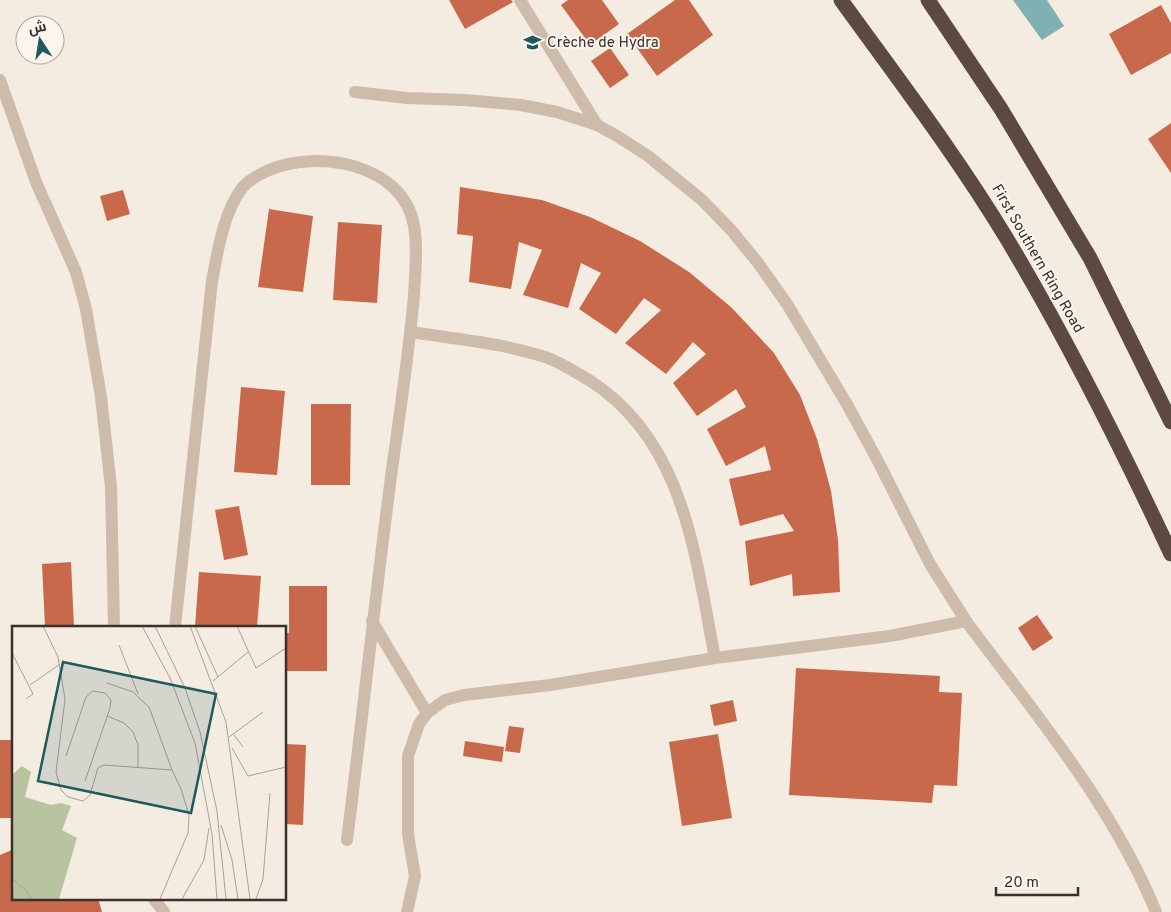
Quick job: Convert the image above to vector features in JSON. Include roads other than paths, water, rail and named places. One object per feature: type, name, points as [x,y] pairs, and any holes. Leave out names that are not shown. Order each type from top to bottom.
[{"type":"highway","name":"First Southern Ring Road","points":[[841,0],[956,158],[1007,238],[1092,392],[1171,554]]},
{"type":"highway","points":[[928,0],[1001,109],[1090,258],[1171,422]]},
{"type":"street","points":[[520,0],[597,125]]},
{"type":"street","points":[[0,80],[36,182],[76,272],[86,309],[101,398],[111,486],[114,626]]},
{"type":"street","points":[[355,92],[407,98],[465,100],[521,105],[557,112],[597,125],[648,156],[702,200],[732,231],[787,304],[880,463],[930,564],[966,621],[1061,749],[1093,796],[1135,865],[1156,912]]},
{"type":"street","points":[[175,626],[212,281],[225,225],[243,188],[254,178],[282,165],[303,161],[328,161],[354,166],[392,186],[408,204],[414,226],[416,264],[411,332],[372,620],[364,704],[347,840]]},
{"type":"street","points":[[411,332],[492,345],[546,357],[578,373],[601,388],[623,407],[649,439],[677,491],[689,527],[714,658]]},
{"type":"street","points":[[372,620],[427,713]]},
{"type":"street","points":[[407,912],[415,876],[408,834],[408,756],[419,724],[427,713],[445,700],[464,695],[550,684],[714,658],[890,636],[966,621]]},
{"type":"street","points":[[155,900],[164,912]]},
{"type":"water","points":[[1013,0],[1047,0],[1064,26],[1042,40]]},
{"type":"place","name":"Crèche de Hydra","points":[[533,43]]}]
